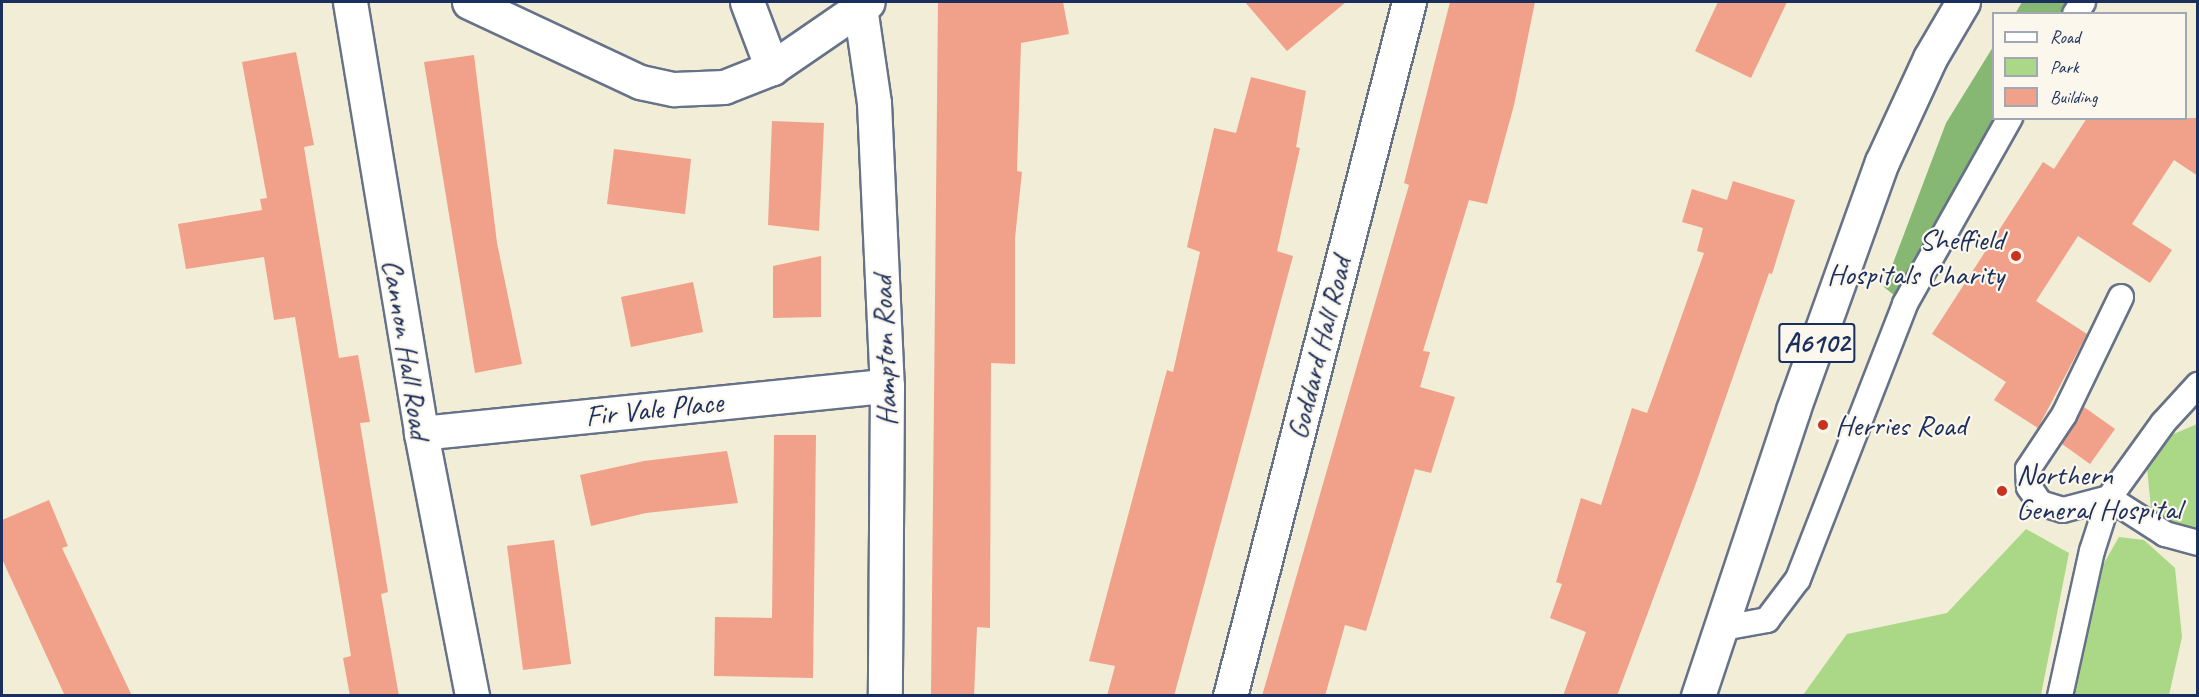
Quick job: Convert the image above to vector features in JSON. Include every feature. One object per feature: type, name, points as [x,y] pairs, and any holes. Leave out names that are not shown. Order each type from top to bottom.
[{"type":"street","name":"Cannon Hall Road","points":[[350,2],[421,433],[472,696]]},
{"type":"street","points":[[469,2],[640,82],[674,89],[724,87],[772,68],[864,4]]},
{"type":"street","points":[[747,2],[772,68]]},
{"type":"street","name":"Goddard Hall Road","points":[[1230,696],[1409,2]]},
{"type":"street","name":"A6102","points":[[1698,696],[1723,628],[1793,410],[1882,162],[1930,58],[1963,2]]},
{"type":"street","name":"Hampton Road","points":[[864,4],[874,103],[887,386],[885,696]]},
{"type":"street","name":"Fir Vale Place","points":[[421,433],[887,386]]},
{"type":"lane","points":[[1723,628],[1767,620],[1798,579],[1905,304],[2009,120]]},
{"type":"lane","points":[[2121,297],[2064,415],[2028,469],[2029,487],[2040,502],[2063,510],[2109,498],[2165,534],[2198,543]]},
{"type":"lane","points":[[2060,696],[2092,551],[2109,498],[2163,423],[2198,385]]},
{"type":"green space","points":[[2022,2],[2083,2],[2076,12],[2016,12]]},
{"type":"green space","points":[[1992,49],[1992,120],[2009,120],[1905,304],[1884,287],[1946,123]]},
{"type":"green space","points":[[2197,424],[2197,535],[2172,528],[2151,508],[2147,468],[2169,436]]},
{"type":"green space","points":[[2026,529],[2069,553],[2041,695],[1803,695],[1847,634],[1947,613]]},
{"type":"green space","points":[[2119,537],[2144,540],[2175,568],[2182,637],[2169,695],[2070,696],[2093,582]]},
{"type":"building","points":[[938,2],[1063,2],[1069,34],[1021,43],[1017,171],[1022,172],[1015,238],[1015,364],[991,363],[990,628],[977,627],[974,696],[931,696]]},
{"type":"building","points":[[1245,2],[1346,2],[1287,51]]},
{"type":"building","points":[[1450,2],[1535,2],[1514,105],[1487,204],[1469,200],[1423,351],[1430,352],[1420,387],[1455,397],[1431,473],[1415,469],[1366,631],[1345,625],[1325,696],[1262,696],[1409,185],[1404,183]]},
{"type":"building","points":[[1718,2],[1787,2],[1751,78],[1695,51]]},
{"type":"building","points":[[296,52],[314,145],[304,147],[339,358],[358,355],[370,422],[360,423],[388,592],[381,594],[399,696],[350,696],[343,658],[351,656],[295,317],[274,320],[264,257],[186,269],[178,224],[262,210],[260,199],[267,198],[242,62]]},
{"type":"building","points":[[474,55],[497,243],[522,364],[475,373],[424,62]]},
{"type":"building","points":[[1251,77],[1306,91],[1296,147],[1300,148],[1277,251],[1293,256],[1174,696],[1107,696],[1115,666],[1089,661],[1167,370],[1173,372],[1200,252],[1187,247],[1214,128],[1236,133]]},
{"type":"building","name":"Sheffield Hospitals Charity","points":[[2187,118],[2198,118],[2198,176],[2174,160],[2132,224],[2172,250],[2150,283],[2078,236],[2036,301],[2087,334],[2038,428],[1994,400],[2006,382],[1932,334],[2043,162],[2054,169],[2086,120],[2187,120]]},
{"type":"building","points":[[772,121],[824,123],[819,231],[768,225]]},
{"type":"building","points":[[614,149],[691,159],[685,214],[607,204]]},
{"type":"building","points":[[1733,181],[1795,200],[1772,274],[1769,273],[1696,483],[1617,696],[1563,696],[1586,632],[1550,618],[1562,584],[1556,582],[1581,498],[1601,505],[1632,408],[1647,413],[1653,397],[1704,253],[1697,251],[1703,228],[1682,222],[1692,189],[1727,200]]},
{"type":"building","points":[[821,256],[821,317],[773,318],[773,266]]},
{"type":"building","points":[[693,282],[703,332],[631,347],[621,297]]},
{"type":"building","points":[[2084,407],[2115,429],[2090,464],[2062,444]]},
{"type":"building","points":[[774,435],[816,435],[813,678],[714,676],[715,617],[772,618]]},
{"type":"building","points":[[727,451],[738,503],[646,513],[591,526],[580,475],[644,461]]},
{"type":"building","points":[[49,500],[68,546],[62,548],[132,696],[65,696],[2,559],[2,520]]},
{"type":"building","points":[[554,540],[571,664],[523,670],[507,546]]},
{"type":"place","name":"Sheffield Hospitals Charity","points":[[2016,256]]},
{"type":"place","name":"Herries Road","points":[[1823,425]]},
{"type":"place","name":"Northern General Hospital","points":[[2002,491]]}]
